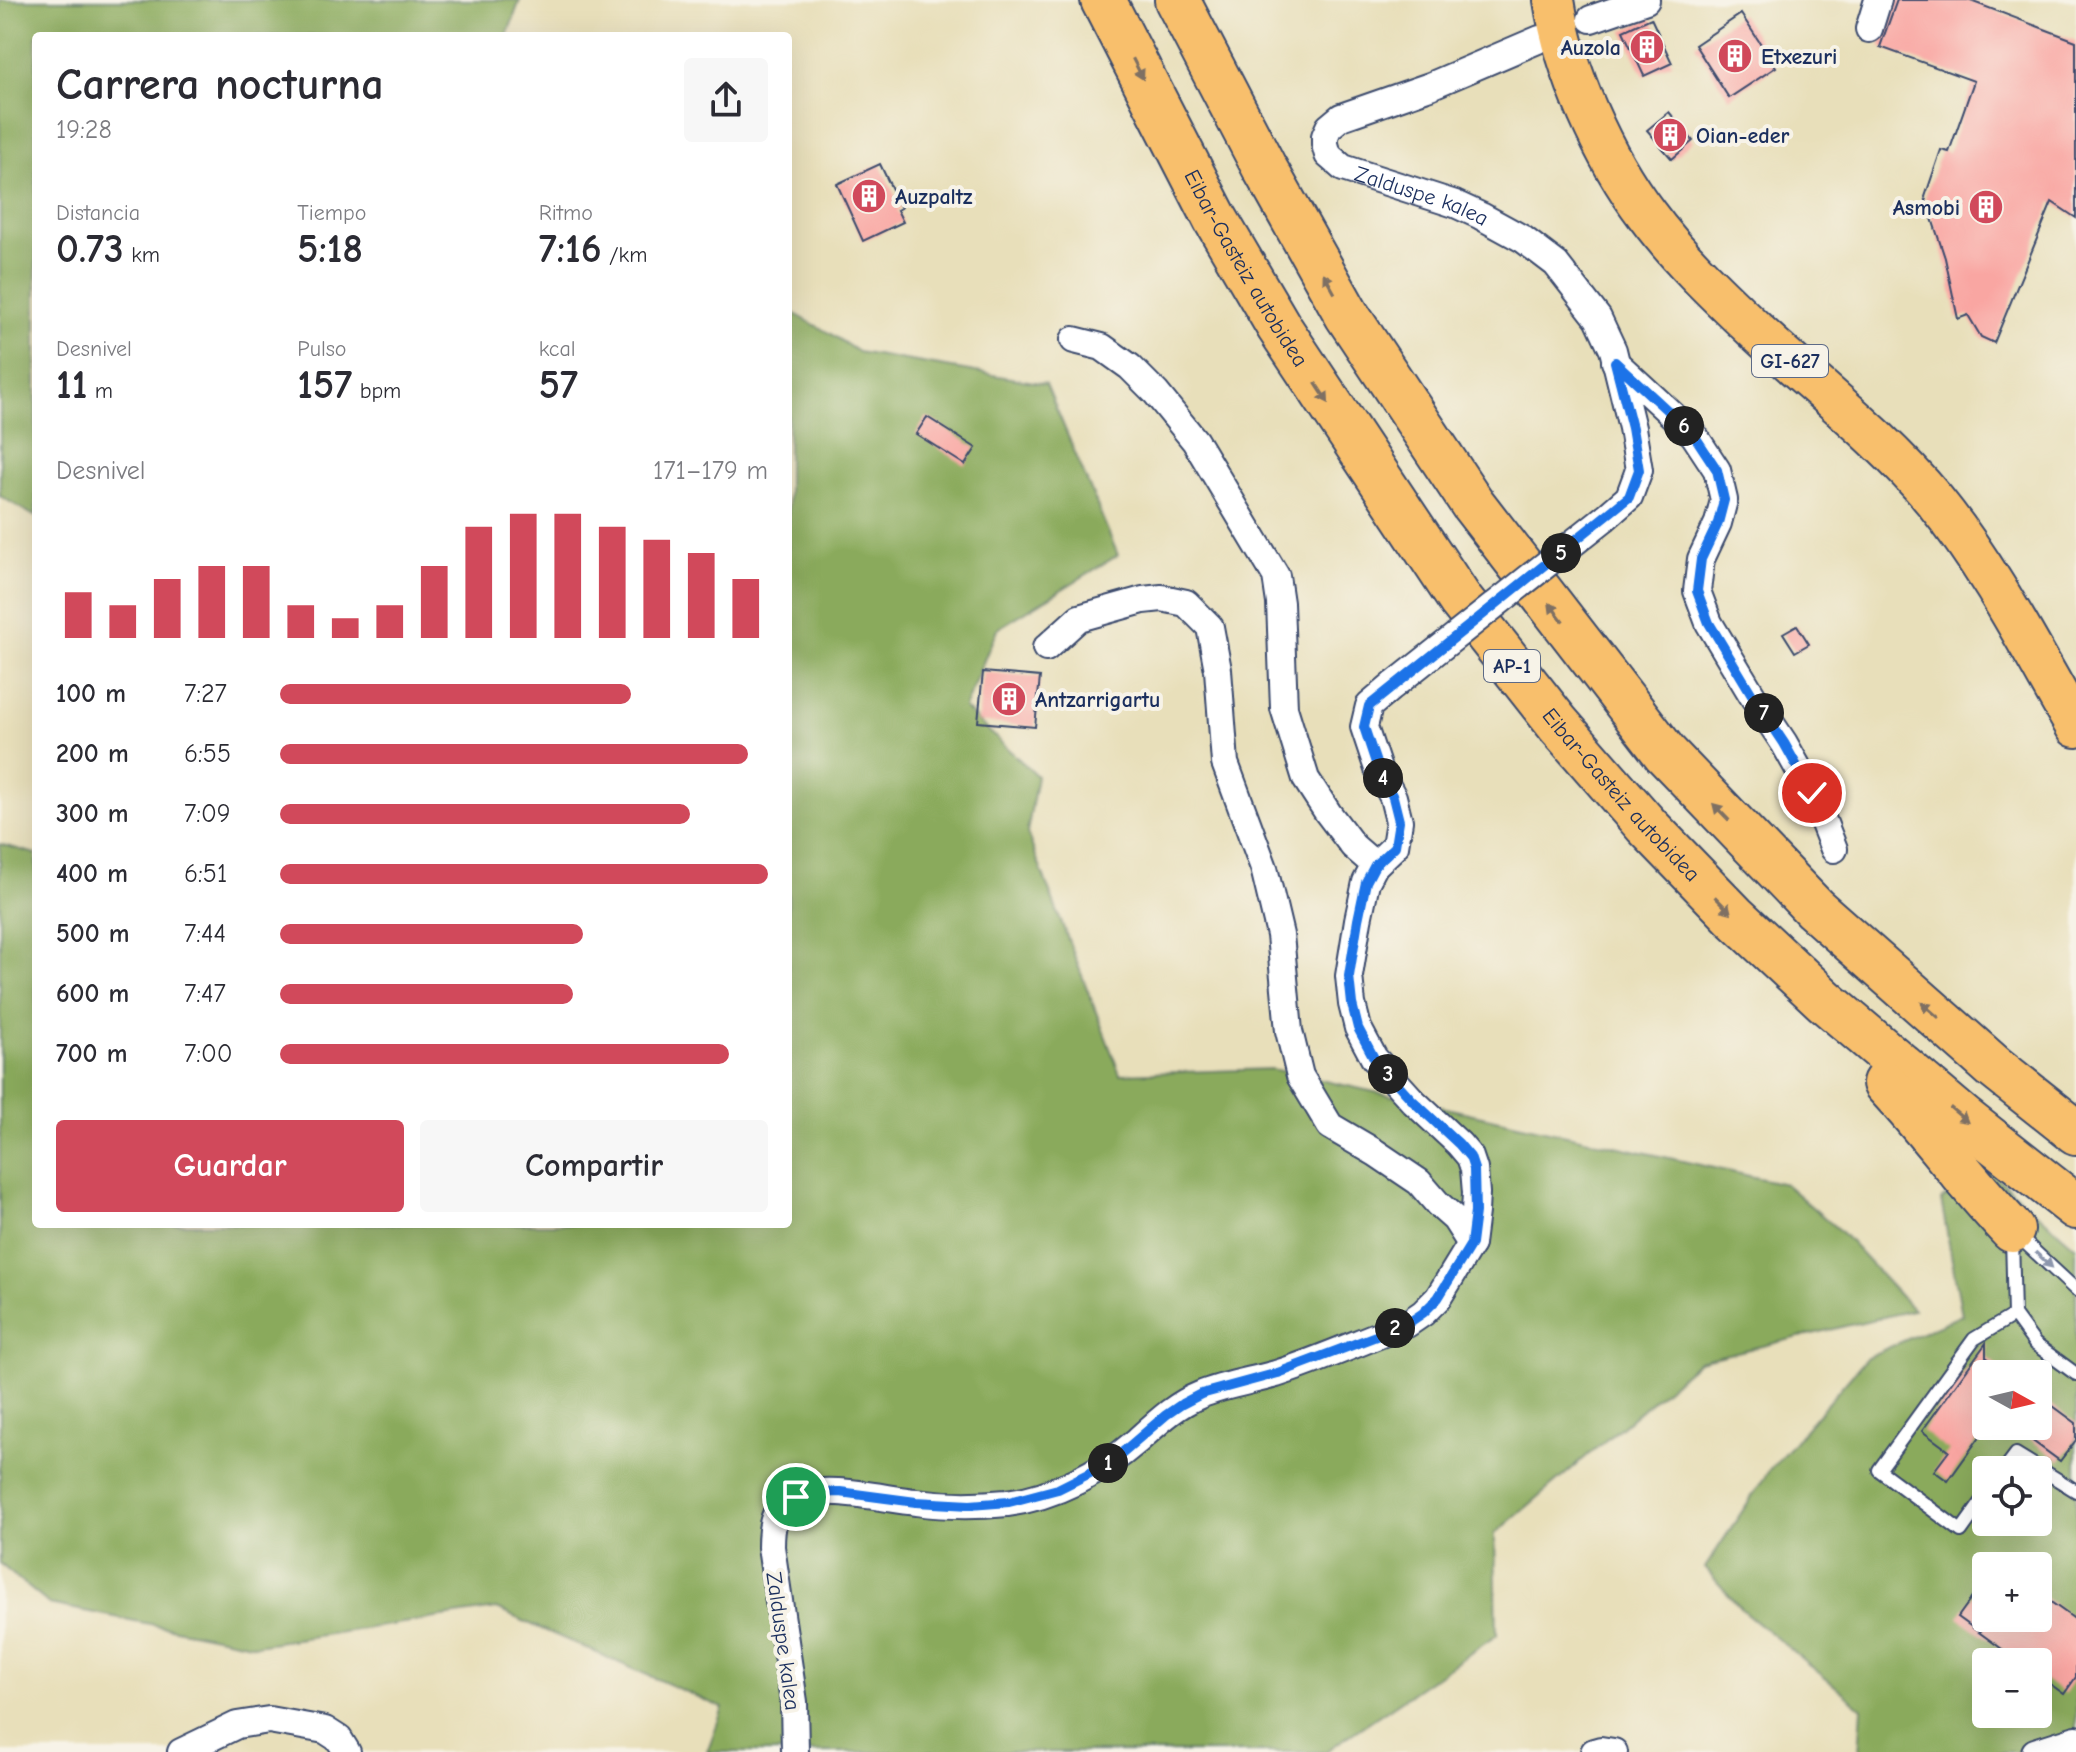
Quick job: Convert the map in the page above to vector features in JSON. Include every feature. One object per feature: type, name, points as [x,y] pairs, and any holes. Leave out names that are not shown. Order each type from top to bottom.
[{"type":"highway","name":"Eibar-Gasteiz autobidea","points":[[1103,0],[1215,218],[1279,327],[1461,601],[1558,724],[1646,825],[1734,916],[1825,1001],[1963,1118],[2076,1207]]},
{"type":"highway","points":[[1177,0],[1264,167],[1347,315],[1472,503],[1665,753],[1814,908],[1994,1067],[2076,1132]]},
{"type":"highway","points":[[1825,1001],[1840,1035],[1919,1119],[2012,1230]]},
{"type":"main road","name":"GI-627","points":[[1554,0],[1578,91],[1619,175],[1646,215],[1679,255],[1755,330],[1832,397],[1935,501],[2003,601],[2069,715]]},
{"type":"street","points":[[1591,19],[1646,0]]},
{"type":"street","points":[[1869,29],[1878,0]]},
{"type":"street","name":"Zalduspe kalea","points":[[795,1752],[794,1702],[771,1547],[775,1514],[783,1505],[796,1497],[840,1492],[970,1505],[1009,1502],[1058,1489],[1117,1457],[1166,1415],[1201,1394],[1278,1373],[1407,1324],[1438,1298],[1471,1244],[1476,1193],[1470,1157],[1374,1058],[1358,1028],[1352,1004],[1349,976],[1366,882],[1375,865],[1395,846],[1399,821],[1393,797],[1378,769],[1364,727],[1369,706],[1629,497],[1639,470],[1613,350],[1598,318],[1556,264],[1505,229],[1455,204],[1343,168],[1333,161],[1325,149],[1325,136],[1329,127],[1345,115],[1430,86],[1540,39]]},
{"type":"street","points":[[1074,340],[1102,347],[1130,367],[1156,393],[1195,441],[1276,576],[1284,708],[1306,779],[1353,846],[1375,865]]},
{"type":"street","points":[[1615,362],[1694,435],[1717,470],[1724,500],[1718,523],[1701,559],[1697,591],[1709,623],[1812,793],[1834,849]]},
{"type":"street","points":[[1046,648],[1079,618],[1143,600],[1162,598],[1186,603],[1210,627],[1218,670],[1225,763],[1260,857],[1280,935],[1289,1031],[1300,1076],[1330,1126],[1419,1182],[1455,1219],[1471,1244]]},
{"type":"street","points":[[2069,715],[2076,746]]},
{"type":"street","points":[[181,1752],[237,1725],[269,1720],[325,1730],[339,1739],[347,1752]]},
{"type":"street","points":[[2035,1752],[2076,1739]]},
{"type":"street","points":[[1594,1752],[1614,1752]]},
{"type":"lane","points":[[2012,1230],[2076,1290]]},
{"type":"lane","points":[[2012,1230],[2014,1315],[2035,1344],[2076,1374]]},
{"type":"lane","points":[[1972,1516],[1961,1531],[1879,1470],[1974,1339],[2014,1315]]},
{"type":"lane","points":[[2052,1476],[2076,1491]]},
{"type":"green space","points":[[0,0],[520,0],[508,32],[32,32],[32,515],[0,496]]},
{"type":"green space","points":[[792,312],[858,352],[1046,384],[1118,555],[997,629],[964,708],[1037,776],[1027,833],[1120,1074],[1272,1069],[1785,1184],[1841,1232],[1913,1310],[1699,1361],[1495,1534],[1497,1635],[1325,1752],[707,1752],[723,1708],[496,1609],[256,1645],[49,1604],[0,1564],[0,844],[32,853],[32,1228],[792,1228]]},
{"type":"green space","points":[[1988,1170],[2076,1247],[2076,1752],[1859,1752],[1862,1708],[1741,1609],[1705,1568],[1768,1472],[1867,1357],[1962,1315],[1941,1200]]},
{"type":"building","name":"Asmobi","points":[[1897,0],[1968,0],[2076,41],[2076,218],[2052,202],[1994,343],[1981,337],[1968,315],[1958,319],[1945,258],[1925,197],[1941,150],[1949,152],[1974,81],[1880,47]]},
{"type":"building","name":"Etxezuri","points":[[1741,14],[1776,67],[1729,98],[1695,45]]},
{"type":"building","name":"Auzola","points":[[1651,18],[1672,63],[1644,76],[1623,31]]},
{"type":"building","name":"Oian-eder","points":[[1669,112],[1693,141],[1672,159],[1647,130]]},
{"type":"building","name":"Auzpaltz","points":[[880,164],[901,208],[897,210],[903,222],[863,241],[837,184]]},
{"type":"building","points":[[927,417],[976,448],[965,465],[916,434]]},
{"type":"building","points":[[1797,625],[1809,644],[1795,652],[1783,633]]},
{"type":"building","name":"Antzarrigartu","points":[[983,672],[1040,677],[1035,727],[978,722]]},
{"type":"building","points":[[1986,1343],[1986,1357],[1990,1360],[1974,1360]]},
{"type":"building","points":[[1972,1362],[1972,1440],[1977,1440],[1948,1481],[1934,1471],[1949,1451],[1922,1431]]},
{"type":"building","points":[[2052,1405],[2076,1423],[2076,1440],[2060,1461],[2031,1440],[2052,1440]]},
{"type":"building","points":[[1972,1598],[1972,1627],[1958,1617]]},
{"type":"building","points":[[2052,1603],[2076,1620],[2076,1677],[2064,1694],[2052,1685],[2052,1648],[2001,1648],[1979,1632],[2052,1632]]},
{"type":"place","name":"Auzola","points":[[1647,47]]},
{"type":"place","name":"Etxezuri","points":[[1735,56]]},
{"type":"place","name":"Oian-eder","points":[[1670,135]]},
{"type":"place","name":"Auzpaltz","points":[[869,196]]},
{"type":"place","name":"Asmobi","points":[[1986,207]]},
{"type":"place","name":"Antzarrigartu","points":[[1009,699]]},
{"type":"route","points":[[796,1497],[840,1492],[970,1505],[1009,1502],[1058,1489],[1117,1457],[1166,1415],[1201,1394],[1278,1373],[1407,1324],[1438,1298],[1471,1244],[1476,1193],[1474,1169],[1470,1157],[1459,1144],[1413,1101],[1374,1058],[1358,1028],[1352,1004],[1349,976],[1366,882],[1375,865],[1395,846],[1399,821],[1393,797],[1378,769],[1364,727],[1369,706],[1629,497],[1639,470],[1615,362],[1694,435],[1717,470],[1724,500],[1718,523],[1701,559],[1697,591],[1709,623],[1812,793]]}]
